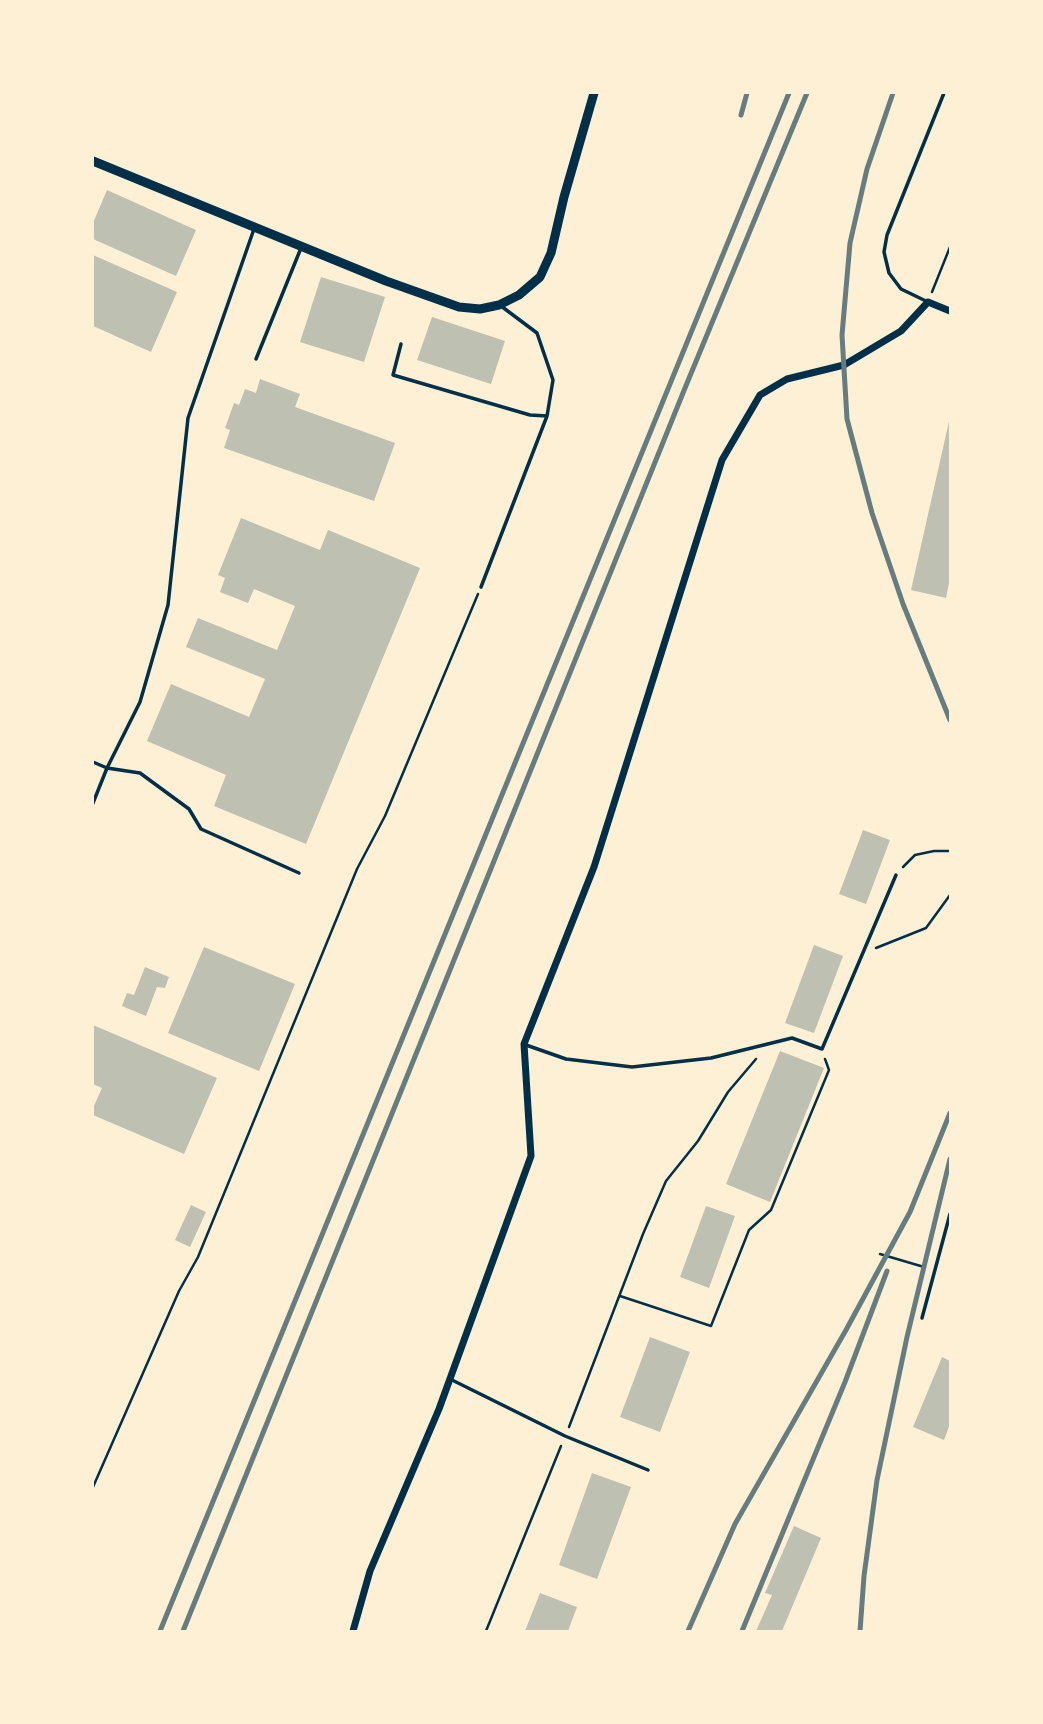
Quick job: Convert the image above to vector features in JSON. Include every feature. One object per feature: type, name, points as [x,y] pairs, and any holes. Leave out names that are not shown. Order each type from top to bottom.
[{"type":"street","points":[[93,161],[386,281],[459,307],[480,309],[499,305],[519,295],[540,277],[551,253],[594,93]]},
{"type":"street","points":[[353,1631],[370,1572],[450,1378],[531,1156],[524,1044],[594,867],[722,460],[760,395],[787,379],[844,365],[901,331],[928,302],[950,311]]},
{"type":"lane","points":[[928,302],[901,289],[889,273],[884,252],[885,241],[944,93]]},
{"type":"lane","points":[[93,803],[140,702],[168,605],[188,418],[255,227]]},
{"type":"lane","points":[[256,359],[301,246]]},
{"type":"lane","points":[[481,587],[547,416],[553,380],[537,333],[499,305]]},
{"type":"lane","points":[[401,345],[393,375],[530,415],[547,416]]},
{"type":"lane","points":[[93,762],[107,768],[140,773],[189,808],[201,829],[299,873]]},
{"type":"lane","points":[[524,1044],[566,1059],[632,1067],[711,1058],[792,1038],[822,1049],[896,875]]},
{"type":"lane","points":[[922,1318],[950,1214]]},
{"type":"lane","points":[[450,1378],[565,1436],[648,1470]]},
{"type":"path","points":[[928,302],[950,247]]},
{"type":"path","points":[[93,1487],[179,1291],[198,1256],[357,869],[386,816],[481,587]]},
{"type":"path","points":[[896,875],[915,855],[934,850],[950,852]]},
{"type":"path","points":[[863,954],[926,928],[950,895]]},
{"type":"path","points":[[486,1631],[666,1181],[698,1141],[728,1092],[760,1053],[775,1041]]},
{"type":"path","points":[[620,1296],[711,1326],[749,1230],[771,1210],[829,1070],[822,1049]]},
{"type":"path","points":[[880,1254],[935,1270]]},
{"type":"building","points":[[107,190],[196,230],[176,276],[93,239],[93,223]]},
{"type":"building","points":[[93,255],[177,292],[151,352],[93,326]]},
{"type":"building","points":[[321,277],[385,297],[364,362],[300,342]]},
{"type":"building","points":[[432,317],[505,341],[491,384],[417,360]]},
{"type":"building","points":[[260,379],[300,394],[295,407],[395,443],[374,501],[224,448],[230,430],[225,428],[234,403],[239,405],[245,389],[256,393]]},
{"type":"building","points":[[950,417],[950,578],[946,598],[911,590]]},
{"type":"building","points":[[241,518],[320,550],[328,530],[420,568],[306,844],[214,806],[226,775],[147,741],[171,684],[249,717],[265,679],[186,647],[198,618],[277,650],[295,606],[254,589],[248,603],[220,592],[225,578],[218,575]]},
{"type":"building","points":[[863,830],[890,840],[866,904],[839,894]]},
{"type":"building","points":[[814,945],[843,956],[814,1033],[785,1023]]},
{"type":"building","points":[[204,947],[295,984],[259,1071],[168,1033]]},
{"type":"building","points":[[145,967],[169,977],[165,988],[157,987],[146,1016],[122,1006],[127,993],[134,995]]},
{"type":"building","points":[[93,1025],[217,1078],[184,1154],[93,1115],[93,1108],[102,1088],[93,1084]]},
{"type":"building","points":[[780,1051],[824,1068],[770,1202],[726,1184]]},
{"type":"building","points":[[191,1205],[206,1212],[190,1247],[175,1240]]},
{"type":"building","points":[[706,1206],[735,1216],[709,1288],[680,1277]]},
{"type":"building","points":[[650,1337],[690,1352],[660,1432],[620,1417]]},
{"type":"building","points":[[942,1357],[950,1361],[950,1424],[944,1440],[913,1427]]},
{"type":"building","points":[[592,1473],[631,1487],[597,1579],[559,1565]]},
{"type":"building","points":[[794,1526],[821,1538],[782,1631],[756,1631],[772,1595],[765,1593]]},
{"type":"building","points":[[540,1593],[577,1607],[568,1631],[525,1631]]},
{"type":"railway","points":[[741,115],[747,93]]},
{"type":"railway","points":[[160,1631],[789,93]]},
{"type":"railway","points":[[183,1631],[685,388],[807,93]]},
{"type":"railway","points":[[893,93],[867,169],[850,243],[842,335],[847,419],[872,513],[903,604],[950,720]]},
{"type":"railway","points":[[688,1631],[735,1524],[910,1212],[950,1113]]},
{"type":"railway","points":[[860,1631],[864,1576],[877,1480],[907,1337],[950,1159]]},
{"type":"railway","points":[[742,1631],[845,1382],[887,1271]]}]
